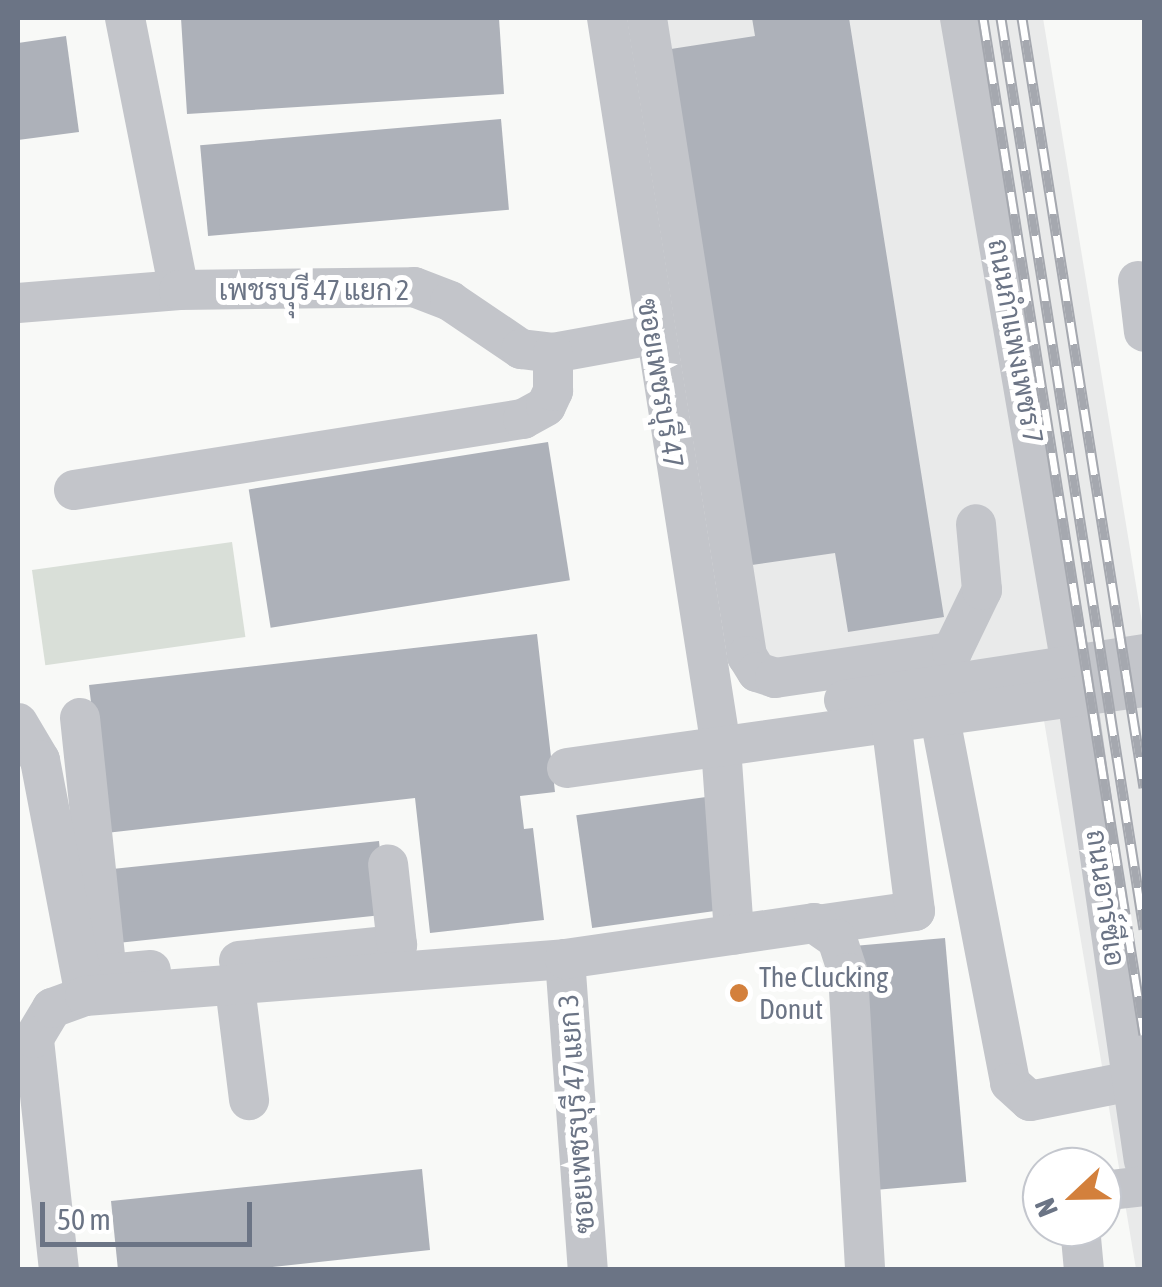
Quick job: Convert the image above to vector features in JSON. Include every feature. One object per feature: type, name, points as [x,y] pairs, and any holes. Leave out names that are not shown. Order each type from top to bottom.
[{"type":"street","points":[[125,18],[179,290]]},
{"type":"street","name":"ซอยเพชรบุรี 47","points":[[607,18],[653,335],[718,733],[734,934]]},
{"type":"street","points":[[648,18],[746,656],[757,672],[776,678],[952,652],[982,590],[976,524]]},
{"type":"street","name":"ถนนกำแพงเพชร 7","points":[[960,18],[1074,681]]},
{"type":"street","points":[[1138,281],[1144,332]]},
{"type":"street","name":"เพชรบุุรี 47 แยก 2","points":[[18,302],[179,290],[414,287],[450,301],[521,349],[553,353],[653,335]]},
{"type":"street","points":[[74,490],[523,418],[546,406],[553,391],[553,353]]},
{"type":"street","points":[[567,768],[718,733],[1074,681],[1144,654]]},
{"type":"street","points":[[1074,681],[1144,687]]},
{"type":"street","name":"ถนนอาร์ซีเอ","points":[[1074,681],[1144,1160]]},
{"type":"street","points":[[718,733],[891,722],[937,702]]},
{"type":"street","points":[[937,702],[1010,1083],[1030,1101],[1132,1081]]},
{"type":"street","points":[[80,718],[107,974],[244,978],[397,945],[388,864]]},
{"type":"street","points":[[59,1270],[34,1038],[52,1008],[85,996],[244,978],[565,959],[915,911],[891,722]]},
{"type":"street","points":[[18,723],[40,760],[85,996]]},
{"type":"street","points":[[817,925],[837,938],[848,973],[865,1270]]},
{"type":"street","name":"ซอยเพชรบุรี 47 แยก 3","points":[[565,959],[588,1270]]},
{"type":"street","points":[[244,978],[249,1100]]},
{"type":"shaded area","points":[[633,18],[1043,18],[1144,634],[1144,1269],[1136,1269],[1122,1186],[1122,1147],[1116,1147],[1033,655],[772,697]]},
{"type":"shaded area","points":[[232,542],[245,637],[45,665],[32,570]]},
{"type":"building","points":[[181,18],[499,18],[504,94],[187,114]]},
{"type":"building","points":[[752,18],[849,18],[944,617],[848,632],[835,553],[738,567],[658,51],[755,36]]},
{"type":"building","points":[[66,36],[79,132],[18,140],[18,43]]},
{"type":"building","points":[[501,119],[509,210],[208,236],[200,145]]},
{"type":"building","points":[[548,442],[570,580],[271,628],[249,489]]},
{"type":"building","points":[[537,634],[555,792],[520,796],[524,829],[533,828],[544,920],[430,933],[415,798],[106,833],[89,685]]},
{"type":"building","points":[[706,797],[722,910],[592,928],[576,815]]},
{"type":"building","points":[[379,841],[387,915],[115,943],[107,870]]},
{"type":"building","points":[[945,938],[966,1182],[878,1190],[856,946]]},
{"type":"building","points":[[422,1169],[430,1250],[244,1270],[118,1270],[111,1201]]},
{"type":"railway","points":[[983,18],[1144,1034]]},
{"type":"railway","points":[[1001,18],[1144,929]]},
{"type":"railway","points":[[1022,18],[1144,787]]},
{"type":"place","name":"The Clucking Donut","points":[[739,993]]}]
